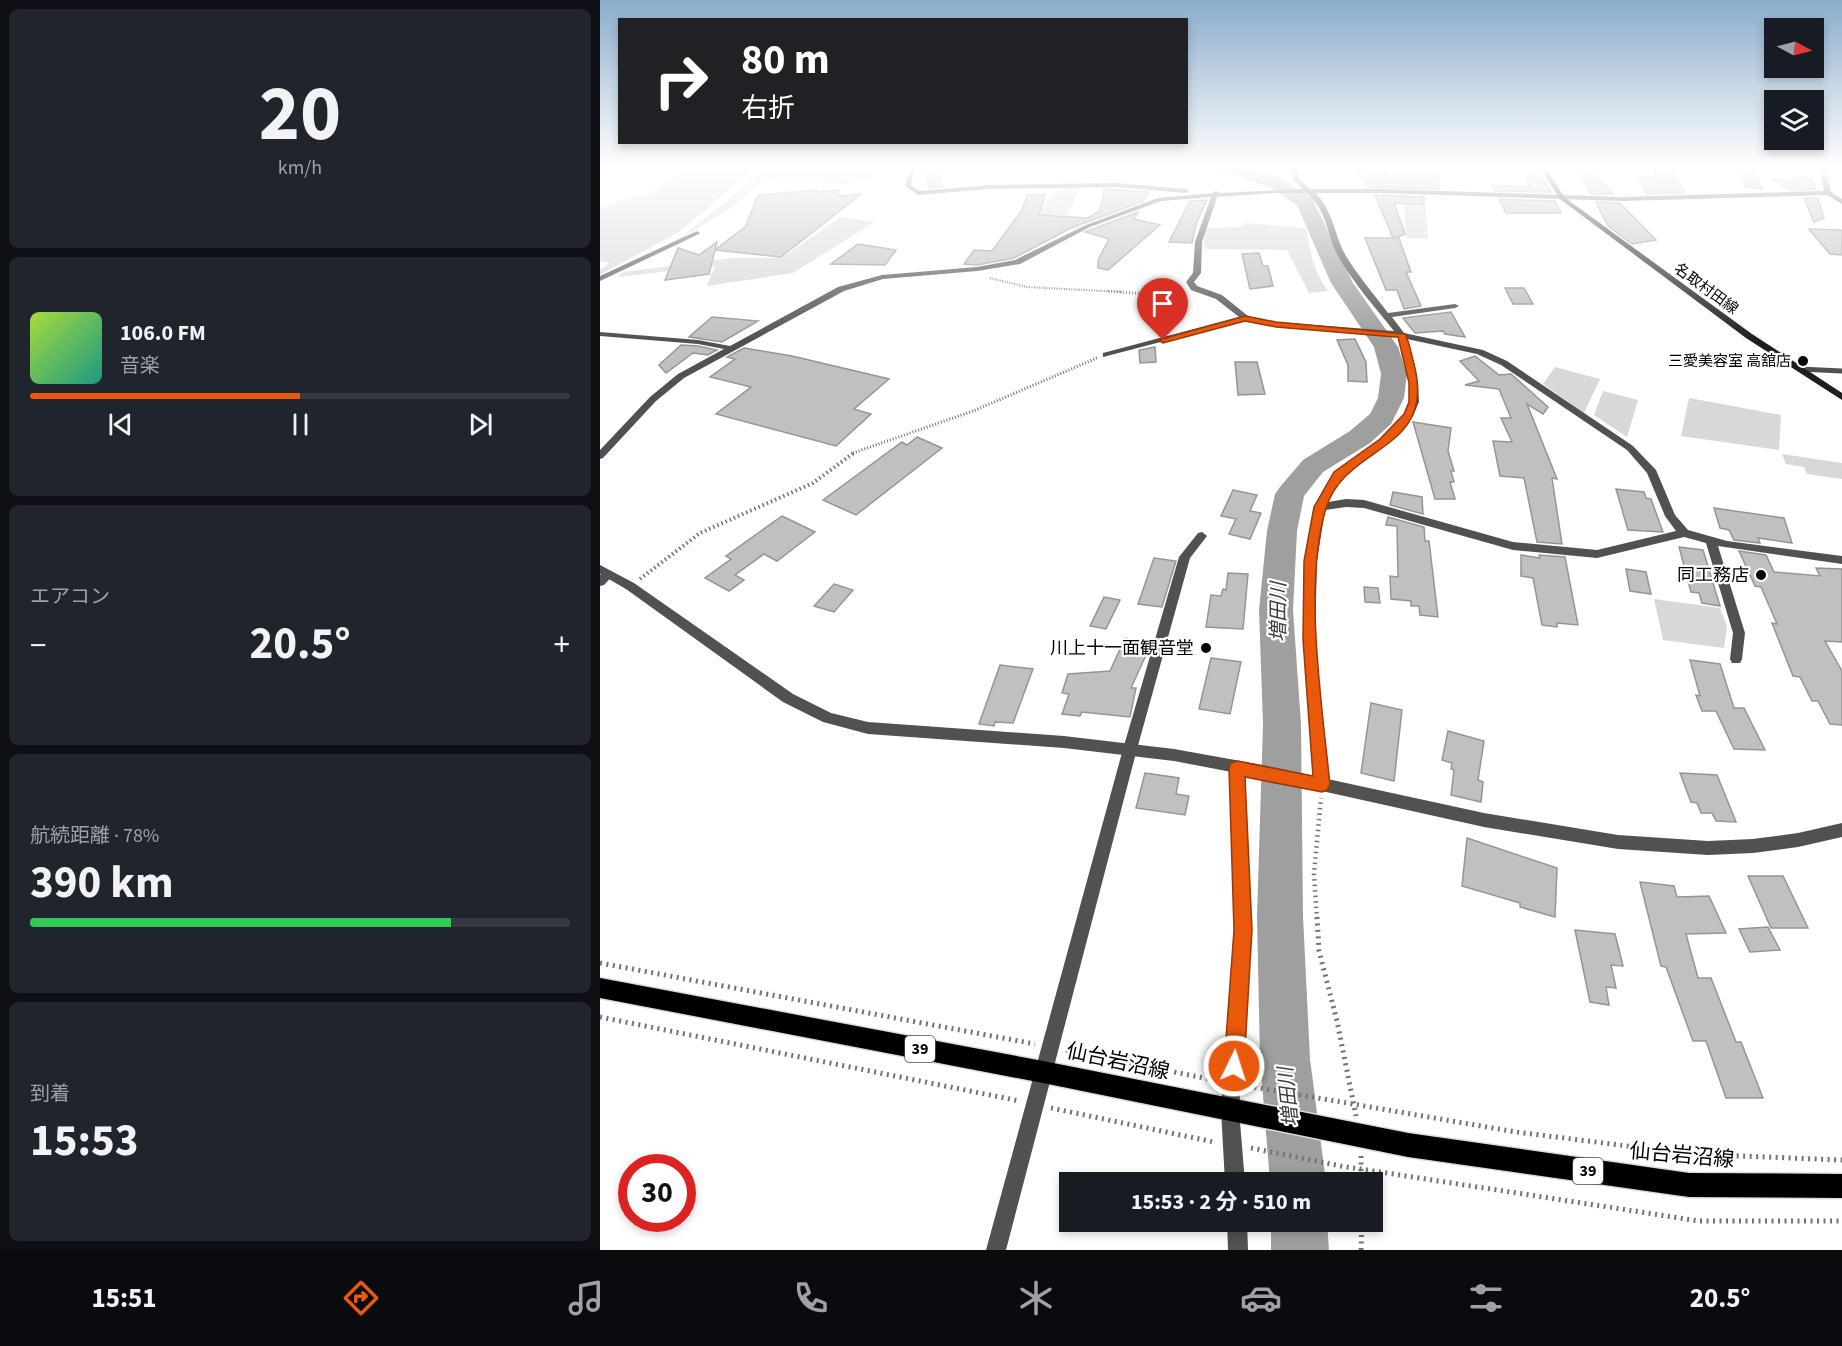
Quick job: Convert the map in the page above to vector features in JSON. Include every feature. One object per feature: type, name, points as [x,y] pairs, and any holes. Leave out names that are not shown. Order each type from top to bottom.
[{"type":"main road","name":"名取村田線","points":[[1596,223],[1739,330],[1842,396]]},
{"type":"main road","name":"仙台岩沼線","points":[[600,987],[1408,1145],[1689,1185],[1842,1186]]},
{"type":"street","points":[[600,456],[653,399],[681,376],[841,289],[864,281],[977,269],[1017,262],[1095,223]]},
{"type":"street","points":[[1202,223],[1195,256],[1197,273],[1190,282],[1194,288],[1219,297],[1245,318]]},
{"type":"street","points":[[1317,784],[1310,640],[1311,561],[1320,507],[1338,475],[1384,441],[1408,416],[1414,402],[1414,383],[1399,335],[1341,254],[1330,223]]},
{"type":"street","points":[[600,279],[697,233]]},
{"type":"street","points":[[1385,316],[1455,306]]},
{"type":"street","points":[[1106,354],[1245,318],[1276,324],[1399,335],[1492,357],[1630,448],[1652,472],[1670,516],[1684,533]]},
{"type":"street","points":[[600,334],[698,342],[729,348]]},
{"type":"street","points":[[1320,507],[1346,503],[1364,504],[1513,546],[1597,554],[1684,533],[1712,541],[1842,560]]},
{"type":"street","points":[[996,1250],[1130,749],[1185,556],[1202,536]]},
{"type":"street","points":[[1712,541],[1739,633],[1736,659]]},
{"type":"street","points":[[603,575],[630,586],[789,698],[828,718],[868,728],[1130,749],[1243,769],[1572,837],[1706,848],[1752,847],[1819,837],[1842,830]]},
{"type":"street","points":[[1234,1172],[1243,930],[1243,769]]},
{"type":"street","points":[[1237,1232],[1238,1250]]},
{"type":"lane","points":[[1799,369],[1842,371]]},
{"type":"path","points":[[977,269],[1003,284],[1023,286],[1139,294],[1177,292],[1194,288]]},
{"type":"path","points":[[630,586],[700,533],[813,483],[856,450],[973,411],[1106,354]]},
{"type":"path","points":[[1320,814],[1314,874],[1319,951],[1360,1135]]},
{"type":"path","points":[[600,963],[1222,1081]]},
{"type":"path","points":[[600,1017],[1221,1143]]},
{"type":"path","points":[[1246,1086],[1516,1132],[1691,1154],[1842,1160]]},
{"type":"path","points":[[1248,1148],[1341,1166],[1699,1221],[1842,1221]]},
{"type":"path","points":[[1361,1250],[1362,1232]]},
{"type":"shaded area","points":[[600,223],[689,223],[679,232],[600,275],[600,269],[610,263],[600,261]]},
{"type":"shaded area","points":[[698,223],[706,223],[675,242]]},
{"type":"shaded area","points":[[832,223],[873,223],[793,273],[707,286],[715,266],[617,277],[624,272],[732,258],[782,258]]},
{"type":"shaded area","points":[[1024,223],[1035,223],[1025,231]]},
{"type":"shaded area","points":[[1251,223],[1306,228],[1313,261],[1328,291],[1309,293],[1287,250],[1205,249],[1204,228],[1240,227]]},
{"type":"shaded area","points":[[1405,223],[1427,223],[1428,239],[1406,238]]},
{"type":"shaded area","points":[[1555,367],[1600,379],[1584,413],[1543,384]]},
{"type":"shaded area","points":[[1603,391],[1638,400],[1627,437],[1594,415]]},
{"type":"shaded area","points":[[1689,398],[1781,415],[1779,450],[1681,436]]},
{"type":"shaded area","points":[[1782,454],[1842,463],[1842,479],[1807,474],[1804,467],[1786,464]]},
{"type":"shaded area","points":[[1654,599],[1720,608],[1727,626],[1724,648],[1663,640]]},
{"type":"building","points":[[747,223],[824,223],[781,257],[715,250]]},
{"type":"building","points":[[1012,223],[1084,223],[1014,258],[977,265],[964,264],[974,250],[992,251]]},
{"type":"building","points":[[1108,223],[1160,225],[1108,270],[1098,268],[1098,260],[1109,239],[1085,232]]},
{"type":"building","points":[[1179,223],[1196,223],[1192,243],[1169,242]]},
{"type":"building","points":[[1387,223],[1401,223],[1405,234],[1395,238],[1399,238],[1411,272],[1406,272],[1421,306],[1404,309],[1397,290],[1386,290],[1365,238],[1393,238]]},
{"type":"building","points":[[1607,223],[1640,223],[1656,240],[1632,244]]},
{"type":"building","points":[[1809,229],[1842,230],[1842,255],[1830,254]]},
{"type":"building","points":[[717,242],[709,274],[665,280],[678,248],[699,255]]},
{"type":"building","points":[[858,244],[896,250],[885,265],[831,264]]},
{"type":"building","points":[[1259,253],[1263,266],[1268,266],[1273,286],[1250,289],[1242,254]]},
{"type":"building","points":[[1505,288],[1524,288],[1533,304],[1513,304]]},
{"type":"building","points":[[1451,312],[1465,337],[1445,334],[1443,331],[1415,333],[1403,318]]},
{"type":"building","points":[[712,317],[758,321],[722,342],[689,337]]},
{"type":"building","points":[[1355,339],[1366,362],[1367,382],[1348,381],[1348,365],[1337,340]]},
{"type":"building","points":[[681,345],[717,350],[708,355],[693,353],[666,373],[659,365]]},
{"type":"building","points":[[1155,347],[1156,362],[1140,363],[1139,350]]},
{"type":"building","points":[[744,348],[792,356],[889,379],[854,409],[871,414],[836,446],[716,414],[751,387],[710,377],[735,359],[727,357]]},
{"type":"building","points":[[1475,356],[1499,375],[1511,374],[1548,407],[1543,414],[1527,404],[1557,479],[1552,478],[1562,544],[1537,542],[1524,478],[1500,476],[1493,441],[1512,442],[1501,418],[1511,418],[1499,389],[1465,385],[1479,381],[1460,361]]},
{"type":"building","points":[[1235,362],[1257,362],[1265,394],[1238,395]]},
{"type":"building","points":[[1413,422],[1451,428],[1448,451],[1454,471],[1451,471],[1454,482],[1450,482],[1455,499],[1435,499]]},
{"type":"building","points":[[917,437],[942,448],[856,515],[823,500],[902,442],[907,445]]},
{"type":"building","points":[[1616,489],[1644,492],[1646,498],[1651,499],[1663,532],[1628,530]]},
{"type":"building","points":[[1233,490],[1257,495],[1250,511],[1261,513],[1250,539],[1229,534],[1236,519],[1221,516]]},
{"type":"building","points":[[1393,492],[1422,497],[1423,514],[1390,505]]},
{"type":"building","points":[[1714,508],[1784,518],[1792,543],[1758,538],[1760,543],[1734,540],[1729,530],[1720,528]]},
{"type":"building","points":[[782,516],[815,532],[777,561],[764,554],[735,575],[744,580],[729,591],[705,578],[731,559],[726,556]]},
{"type":"building","points":[[1388,517],[1424,527],[1425,541],[1429,541],[1438,617],[1420,615],[1419,606],[1411,606],[1411,601],[1391,599],[1390,576],[1398,577],[1397,526],[1386,525]]},
{"type":"building","points":[[1679,547],[1703,550],[1720,606],[1702,603],[1699,593],[1691,592]]},
{"type":"building","points":[[1739,551],[1766,555],[1774,572],[1820,576],[1816,568],[1842,569],[1842,642],[1825,641],[1842,671],[1842,725],[1830,724],[1818,701],[1812,701],[1800,677],[1793,676],[1772,623],[1777,624],[1761,587],[1755,586]]},
{"type":"building","points":[[1521,555],[1540,558],[1539,555],[1565,557],[1578,625],[1557,623],[1557,627],[1542,625],[1533,578],[1521,576]]},
{"type":"building","points":[[1154,558],[1176,561],[1162,607],[1138,604]]},
{"type":"building","points":[[1626,569],[1646,572],[1651,594],[1630,591]]},
{"type":"building","points":[[1228,573],[1248,574],[1243,629],[1206,627],[1211,595],[1221,596],[1223,589],[1226,590]]},
{"type":"building","points":[[834,584],[853,590],[834,612],[814,606]]},
{"type":"building","points":[[1364,587],[1378,588],[1380,603],[1365,602]]},
{"type":"building","points":[[1104,597],[1120,600],[1106,629],[1090,626]]},
{"type":"building","points":[[1125,638],[1151,644],[1131,688],[1136,688],[1130,717],[1082,712],[1080,716],[1062,714],[1069,694],[1062,693],[1068,674],[1110,671]]},
{"type":"building","points":[[1211,658],[1241,662],[1230,714],[1199,709]]},
{"type":"building","points":[[1690,660],[1720,664],[1734,708],[1744,708],[1765,750],[1734,749],[1716,711],[1702,711],[1696,695],[1700,696]]},
{"type":"building","points":[[1000,665],[1033,669],[1013,723],[995,722],[994,726],[979,724]]},
{"type":"building","points":[[1371,703],[1402,710],[1394,781],[1361,773]]},
{"type":"building","points":[[1448,731],[1484,741],[1478,780],[1483,782],[1481,802],[1451,795],[1454,770],[1451,769],[1452,763],[1442,760]]},
{"type":"building","points":[[1145,773],[1179,778],[1176,794],[1189,796],[1185,815],[1136,808]]},
{"type":"building","points":[[1680,773],[1717,775],[1736,822],[1716,821],[1712,813],[1701,813],[1697,803],[1691,802]]},
{"type":"building","points":[[1467,838],[1557,868],[1555,917],[1520,907],[1520,903],[1462,886]]},
{"type":"building","points":[[1748,876],[1783,876],[1808,928],[1771,928]]},
{"type":"building","points":[[1640,882],[1674,886],[1677,897],[1709,896],[1726,933],[1686,934],[1698,978],[1711,978],[1736,1042],[1741,1042],[1763,1098],[1726,1098],[1706,1041],[1693,1041],[1666,967],[1661,966]]},
{"type":"building","points":[[1768,927],[1780,950],[1750,952],[1739,929]]},
{"type":"building","points":[[1575,930],[1615,934],[1623,966],[1611,965],[1616,988],[1606,987],[1609,1005],[1590,1002]]},
{"type":"waterway","name":"増田川","points":[[1297,1172],[1285,1059],[1280,916],[1282,724],[1276,610],[1282,531],[1290,494],[1313,466],[1360,437],[1382,418],[1391,398],[1394,374],[1386,347],[1342,283],[1315,223]]},
{"type":"waterway","name":"増田川","points":[[1299,1232],[1300,1250]]},
{"type":"place","name":"三愛美容室 高舘店","points":[[1803,361]]},
{"type":"place","name":"同工務店","points":[[1761,575]]},
{"type":"place","name":"川上十一面観音堂","points":[[1206,648]]},
{"type":"route","points":[[1163,340],[1245,318],[1276,324],[1395,334],[1402,336],[1413,375],[1415,393],[1408,416],[1400,427],[1338,475],[1320,507],[1311,561],[1310,640],[1322,785],[1237,768],[1243,930],[1234,1066]]}]
